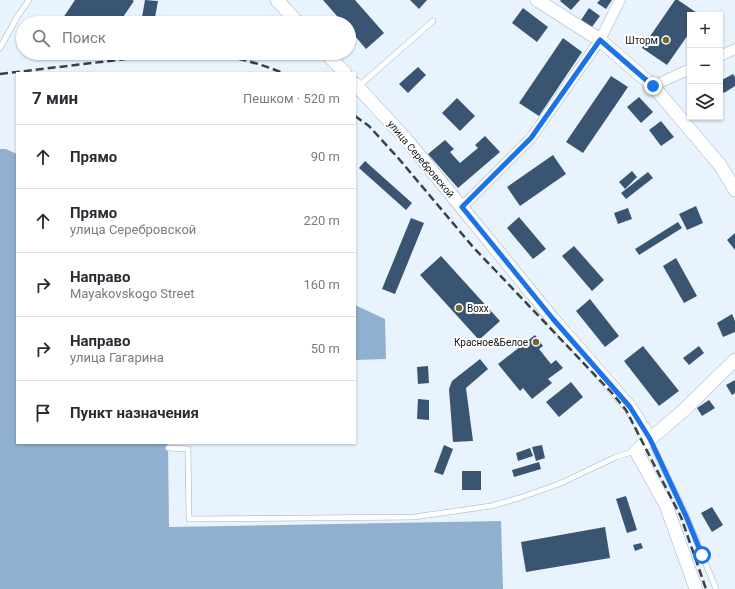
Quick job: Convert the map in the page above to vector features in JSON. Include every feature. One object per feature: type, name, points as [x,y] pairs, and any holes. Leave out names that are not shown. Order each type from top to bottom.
[{"type":"street","points":[[277,0],[292,16]]},
{"type":"street","points":[[537,0],[600,40],[653,86],[720,165],[735,190]]},
{"type":"street","points":[[462,207],[531,138],[600,40],[620,0]]},
{"type":"street","points":[[723,55],[735,49]]},
{"type":"street","points":[[333,60],[344,72]]},
{"type":"street","points":[[653,86],[687,70]]},
{"type":"street","name":"улица Серебровской","points":[[356,85],[405,138],[553,319],[630,407],[650,439]]},
{"type":"street","points":[[696,589],[666,505],[636,451],[684,410],[735,360]]},
{"type":"lane","points":[[18,16],[29,0]]},
{"type":"lane","points":[[0,48],[16,19]]},
{"type":"lane","points":[[356,85],[433,21]]},
{"type":"lane","points":[[650,439],[686,516],[716,589]]},
{"type":"lane","points":[[168,448],[188,449],[189,519],[414,517],[491,506],[559,484],[616,457],[636,451]]},
{"type":"water","points":[[0,149],[6,149],[16,154],[16,444],[168,444],[169,527],[501,521],[503,589],[0,589]]},
{"type":"water","points":[[356,305],[385,319],[386,359],[356,360]]},
{"type":"building","points":[[75,0],[134,1],[124,16],[64,16]]},
{"type":"building","points":[[145,0],[158,1],[155,16],[142,16]]},
{"type":"building","points":[[323,0],[355,0],[384,33],[366,49],[356,37],[356,16],[337,16]]},
{"type":"building","points":[[410,0],[427,0],[419,9]]},
{"type":"building","points":[[580,0],[571,10],[560,1]]},
{"type":"building","points":[[600,0],[612,0],[606,9],[597,3]]},
{"type":"building","name":"Шторм","points":[[675,0],[678,0],[696,12],[687,12],[687,36],[667,65],[642,48]]},
{"type":"building","points":[[523,8],[548,27],[537,42],[512,23]]},
{"type":"building","points":[[589,8],[600,16],[592,27],[581,20]]},
{"type":"building","points":[[563,38],[582,52],[539,116],[519,103]]},
{"type":"building","points":[[418,67],[426,75],[408,93],[399,84]]},
{"type":"building","points":[[733,74],[735,77],[735,86],[724,93],[723,79]]},
{"type":"building","points":[[611,76],[628,87],[583,153],[566,142]]},
{"type":"building","points":[[639,97],[653,112],[641,123],[627,107]]},
{"type":"building","points":[[457,98],[475,116],[460,131],[442,113]]},
{"type":"building","points":[[661,121],[674,137],[661,146],[649,130]]},
{"type":"building","points":[[485,136],[500,152],[458,188],[428,154],[445,140],[454,149],[450,152],[460,163],[478,148],[475,145]]},
{"type":"building","points":[[553,155],[566,174],[520,206],[507,187]]},
{"type":"building","points":[[365,161],[412,203],[406,210],[359,168]]},
{"type":"building","points":[[632,171],[637,177],[625,189],[619,182]]},
{"type":"building","points":[[648,172],[653,178],[626,199],[621,193]]},
{"type":"building","points":[[696,206],[703,223],[687,230],[679,214]]},
{"type":"building","points":[[628,208],[632,219],[618,224],[614,213]]},
{"type":"building","points":[[519,217],[546,249],[533,259],[507,228]]},
{"type":"building","points":[[411,218],[424,223],[395,294],[382,289]]},
{"type":"building","points":[[678,222],[682,228],[639,255],[635,249]]},
{"type":"building","points":[[735,233],[735,250],[727,240]]},
{"type":"building","points":[[574,246],[604,280],[592,291],[562,256]]},
{"type":"building","points":[[441,256],[500,321],[479,340],[420,275]]},
{"type":"building","points":[[676,258],[697,296],[684,303],[663,266]]},
{"type":"building","points":[[590,299],[619,336],[605,347],[576,311]]},
{"type":"building","points":[[732,314],[735,321],[735,332],[723,337],[717,323]]},
{"type":"building","points":[[535,335],[543,346],[539,349],[551,364],[556,360],[563,368],[548,379],[552,383],[532,399],[523,388],[520,391],[498,364]]},
{"type":"building","points":[[643,346],[679,391],[659,406],[624,361]]},
{"type":"building","points":[[699,346],[704,353],[689,365],[683,358]]},
{"type":"building","points":[[480,359],[488,369],[466,388],[473,441],[453,442],[449,389],[452,381]]},
{"type":"building","points":[[428,366],[429,383],[418,384],[417,367]]},
{"type":"building","points":[[735,380],[735,393],[732,395],[726,385]]},
{"type":"building","points":[[571,382],[583,397],[559,417],[546,402]]},
{"type":"building","points":[[418,399],[429,400],[429,420],[417,419]]},
{"type":"building","points":[[709,400],[715,408],[702,416],[697,408]]},
{"type":"building","points":[[444,445],[453,449],[443,475],[434,472]]},
{"type":"building","points":[[542,445],[545,458],[536,461],[532,447]]},
{"type":"building","points":[[530,448],[533,456],[518,461],[516,453]]},
{"type":"building","points":[[539,462],[541,469],[514,477],[512,470]]},
{"type":"building","points":[[462,471],[481,471],[481,490],[462,490]]},
{"type":"building","points":[[626,496],[637,530],[627,533],[616,499]]},
{"type":"building","points":[[712,507],[723,525],[712,532],[701,513]]},
{"type":"building","points":[[605,527],[610,558],[526,572],[521,542]]},
{"type":"building","points":[[641,543],[643,548],[635,551],[633,545]]},
{"type":"railway","points":[[17,72],[117,60]]},
{"type":"railway","points":[[244,60],[280,72]]},
{"type":"railway","points":[[0,74],[16,72]]},
{"type":"railway","points":[[356,117],[369,126],[399,159],[473,247],[612,393],[626,410],[681,517],[706,589]]},
{"type":"place","name":"Шторм","points":[[666,40]]},
{"type":"place","name":"Boxx","points":[[459,308]]},
{"type":"place","name":"Красное&Белое","points":[[536,342]]},
{"type":"route","points":[[653,86],[600,40],[531,138],[462,207],[553,319],[630,407],[650,439],[686,516],[702,555]]}]
